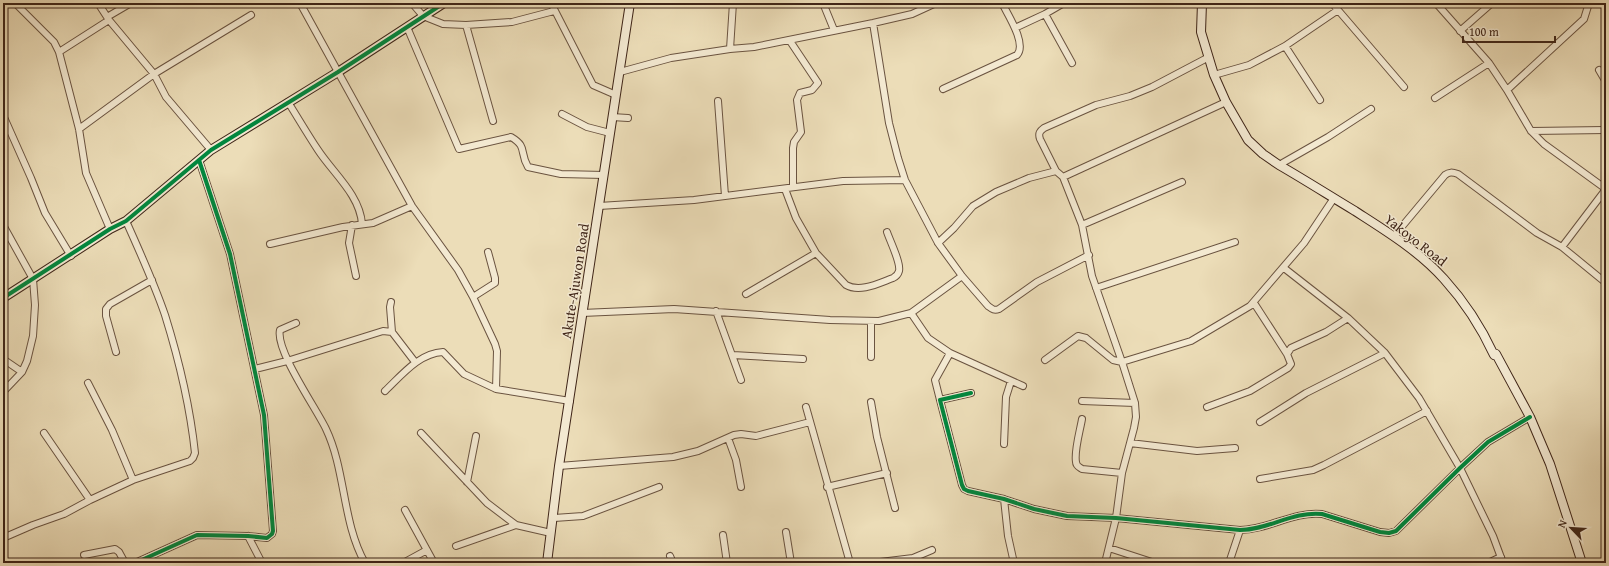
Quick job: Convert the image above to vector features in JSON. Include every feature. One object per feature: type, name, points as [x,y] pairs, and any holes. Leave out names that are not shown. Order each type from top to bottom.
[{"type":"main road","points":[[3,298],[71,256],[110,229],[126,221],[211,150],[338,72],[444,3]]},
{"type":"main road","name":"Akute-Ajuwon Road","points":[[547,563],[554,518],[559,466],[630,3]]},
{"type":"main road","name":"Yakoyo Road","points":[[1202,3],[1201,32],[1214,75],[1226,102],[1248,140],[1263,154],[1279,165],[1394,236],[1424,260],[1444,278],[1484,333],[1494,355],[1496,354],[1530,417],[1550,464],[1582,563]]},
{"type":"street","points":[[15,3],[54,42],[59,52],[79,129],[86,173],[110,229]]},
{"type":"street","points":[[98,3],[108,18],[154,74],[166,96],[211,150]]},
{"type":"street","points":[[59,52],[131,3]]},
{"type":"street","points":[[300,3],[412,206],[458,270],[473,296],[495,344],[497,352],[496,388]]},
{"type":"street","points":[[412,3],[423,16],[443,24],[466,25],[512,22],[554,11]]},
{"type":"street","points":[[552,3],[554,11],[567,33],[593,85],[616,95]]},
{"type":"street","points":[[730,49],[733,3]]},
{"type":"street","points":[[823,3],[834,30]]},
{"type":"street","points":[[620,72],[671,58],[790,41],[834,30],[873,23],[912,14],[936,3]]},
{"type":"street","points":[[943,89],[1017,55],[1020,51],[1021,47],[1015,28],[1002,3]]},
{"type":"street","points":[[1015,28],[1064,3]]},
{"type":"street","points":[[1332,3],[1404,87]]},
{"type":"street","points":[[1436,3],[1488,63],[1507,90],[1531,130],[1544,144],[1606,189],[1562,248]]},
{"type":"street","points":[[1460,31],[1492,3]]},
{"type":"street","points":[[1507,90],[1584,19],[1590,3]]},
{"type":"street","points":[[1214,75],[1249,65],[1285,46],[1338,10]]},
{"type":"street","points":[[1045,14],[1072,63]]},
{"type":"street","points":[[79,129],[154,74],[251,15]]},
{"type":"street","points":[[873,23],[889,123],[898,158],[906,180],[938,243],[962,276],[988,306],[991,309],[999,309],[1037,282],[1089,255]]},
{"type":"street","points":[[466,25],[493,121]]},
{"type":"street","points":[[406,27],[459,149],[511,137],[522,146],[525,162],[528,167],[561,174],[604,175]]},
{"type":"street","points":[[790,41],[818,84],[812,90],[800,93],[797,100],[801,132],[794,142],[793,148],[793,188]]},
{"type":"street","points":[[1285,46],[1320,100]]},
{"type":"street","points":[[1105,563],[1116,518],[1122,473],[1136,417],[1135,403],[1092,276],[1082,225],[1063,177],[1056,171],[1040,139],[1040,130],[1096,105],[1130,96],[1152,87],[1208,57]]},
{"type":"street","points":[[1435,98],[1488,63]]},
{"type":"street","points":[[1599,70],[1606,82]]},
{"type":"street","points":[[718,101],[725,196]]},
{"type":"street","points":[[288,102],[318,151],[353,198],[361,214],[362,224]]},
{"type":"street","points":[[1063,177],[1226,102]]},
{"type":"street","points":[[1279,165],[1328,137],[1371,109]]},
{"type":"street","points":[[562,114],[587,127],[610,133]]},
{"type":"street","points":[[3,115],[31,178],[44,213],[71,256]]},
{"type":"street","points":[[612,117],[628,118]]},
{"type":"street","points":[[1531,130],[1606,130]]},
{"type":"street","points":[[135,563],[198,535],[267,538],[272,534],[273,530],[264,415],[255,369],[230,254],[200,160]]},
{"type":"street","points":[[938,243],[954,228],[973,206],[996,192],[1029,178],[1056,171]]},
{"type":"street","points":[[1394,236],[1444,175],[1449,172],[1453,172],[1458,174],[1545,238],[1562,248],[1606,284]]},
{"type":"street","points":[[599,206],[694,200],[843,181],[906,180]]},
{"type":"street","points":[[1082,225],[1182,182]]},
{"type":"street","points":[[785,189],[796,218],[816,254],[846,285],[851,287],[863,287],[897,276],[899,271],[887,232]]},
{"type":"street","points":[[1045,360],[1078,336],[1082,336],[1090,340],[1114,360],[1122,362],[1191,341],[1254,303],[1304,243],[1334,198]]},
{"type":"street","points":[[270,244],[352,225],[373,223],[412,206]]},
{"type":"street","points":[[3,538],[64,514],[133,480],[190,461],[195,453],[191,415],[165,315],[152,280],[126,221]]},
{"type":"street","points":[[3,225],[33,279],[35,305],[33,336],[22,372],[3,392]]},
{"type":"street","points":[[352,225],[349,243],[356,276]]},
{"type":"street","points":[[1096,288],[1235,242]]},
{"type":"street","points":[[473,296],[495,283],[488,252]]},
{"type":"street","points":[[746,294],[816,254]]},
{"type":"street","points":[[1284,268],[1348,318],[1385,353],[1427,411],[1460,468],[1493,536],[1502,560],[1488,563]]},
{"type":"street","points":[[582,313],[674,309],[871,322],[911,313],[962,276]]},
{"type":"street","points":[[116,352],[106,316],[106,309],[110,304],[152,280]]},
{"type":"street","points":[[390,302],[392,332],[416,362]]},
{"type":"street","points":[[1207,407],[1250,391],[1288,368],[1291,364],[1287,354],[1254,303]]},
{"type":"street","points":[[716,311],[741,380]]},
{"type":"street","points":[[911,313],[928,338],[950,353],[1023,386]]},
{"type":"street","points":[[1287,354],[1290,348],[1326,332],[1348,318]]},
{"type":"street","points":[[871,322],[871,357]]},
{"type":"street","points":[[296,323],[280,330],[279,333],[287,361],[310,399],[330,440],[346,502],[348,518],[360,555],[365,563]]},
{"type":"street","points":[[255,369],[287,361],[383,331],[392,332]]},
{"type":"street","points":[[385,391],[416,362],[438,352],[443,352],[464,374],[496,388],[570,400]]},
{"type":"street","points":[[950,353],[935,380],[964,489],[1004,499],[1034,510],[1067,516],[1116,518],[1252,530],[1302,514],[1314,513],[1322,514],[1380,532],[1389,533],[1396,530],[1488,442],[1530,417]]},
{"type":"street","points":[[1260,422],[1306,393],[1385,353]]},
{"type":"street","points":[[733,355],[803,359]]},
{"type":"street","points":[[3,359],[22,372]]},
{"type":"street","points":[[1004,444],[1006,397],[1011,380]]},
{"type":"street","points":[[88,383],[112,430],[133,480]]},
{"type":"street","points":[[940,400],[971,393]]},
{"type":"street","points":[[1082,401],[1135,403]]},
{"type":"street","points":[[871,402],[877,438],[895,508]]},
{"type":"street","points":[[806,407],[827,487],[850,563]]},
{"type":"street","points":[[1260,479],[1319,468],[1427,411]]},
{"type":"street","points":[[1082,419],[1076,453],[1076,462],[1078,467],[1082,469],[1122,473]]},
{"type":"street","points":[[559,466],[673,457],[698,451],[741,434],[756,436],[810,422]]},
{"type":"street","points":[[44,433],[90,500]]},
{"type":"street","points":[[421,433],[487,503],[516,525],[552,533]]},
{"type":"street","points":[[467,482],[476,436]]},
{"type":"street","points":[[728,438],[736,460],[741,488]]},
{"type":"street","points":[[1130,443],[1197,451],[1235,448]]},
{"type":"street","points":[[827,487],[887,473]]},
{"type":"street","points":[[554,518],[588,515],[659,487]]},
{"type":"street","points":[[1004,499],[1008,536],[1014,563]]},
{"type":"street","points":[[405,510],[434,563]]},
{"type":"street","points":[[456,546],[516,525]]},
{"type":"street","points":[[1229,563],[1240,530]]},
{"type":"street","points":[[786,532],[791,563]]},
{"type":"street","points":[[723,535],[727,563]]},
{"type":"street","points":[[248,536],[262,563]]},
{"type":"street","points":[[1109,548],[1155,563]]},
{"type":"street","points":[[84,554],[115,549],[119,552],[125,563]]},
{"type":"street","points":[[405,562],[427,550]]},
{"type":"street","points":[[872,563],[913,558],[932,550]]},
{"type":"street","points":[[670,556],[672,563]]},
{"type":"cycle path","points":[[3,298],[110,229],[126,221],[211,150],[338,72],[444,3]]},
{"type":"cycle path","points":[[135,563],[197,535],[267,538],[273,531],[264,415],[230,254],[199,160]]},
{"type":"cycle path","points":[[971,393],[940,400],[964,489],[1004,499],[1034,509],[1067,516],[1116,518],[1240,530],[1261,527],[1301,515],[1322,514],[1380,532],[1389,533],[1396,531],[1488,442],[1530,417]]}]
